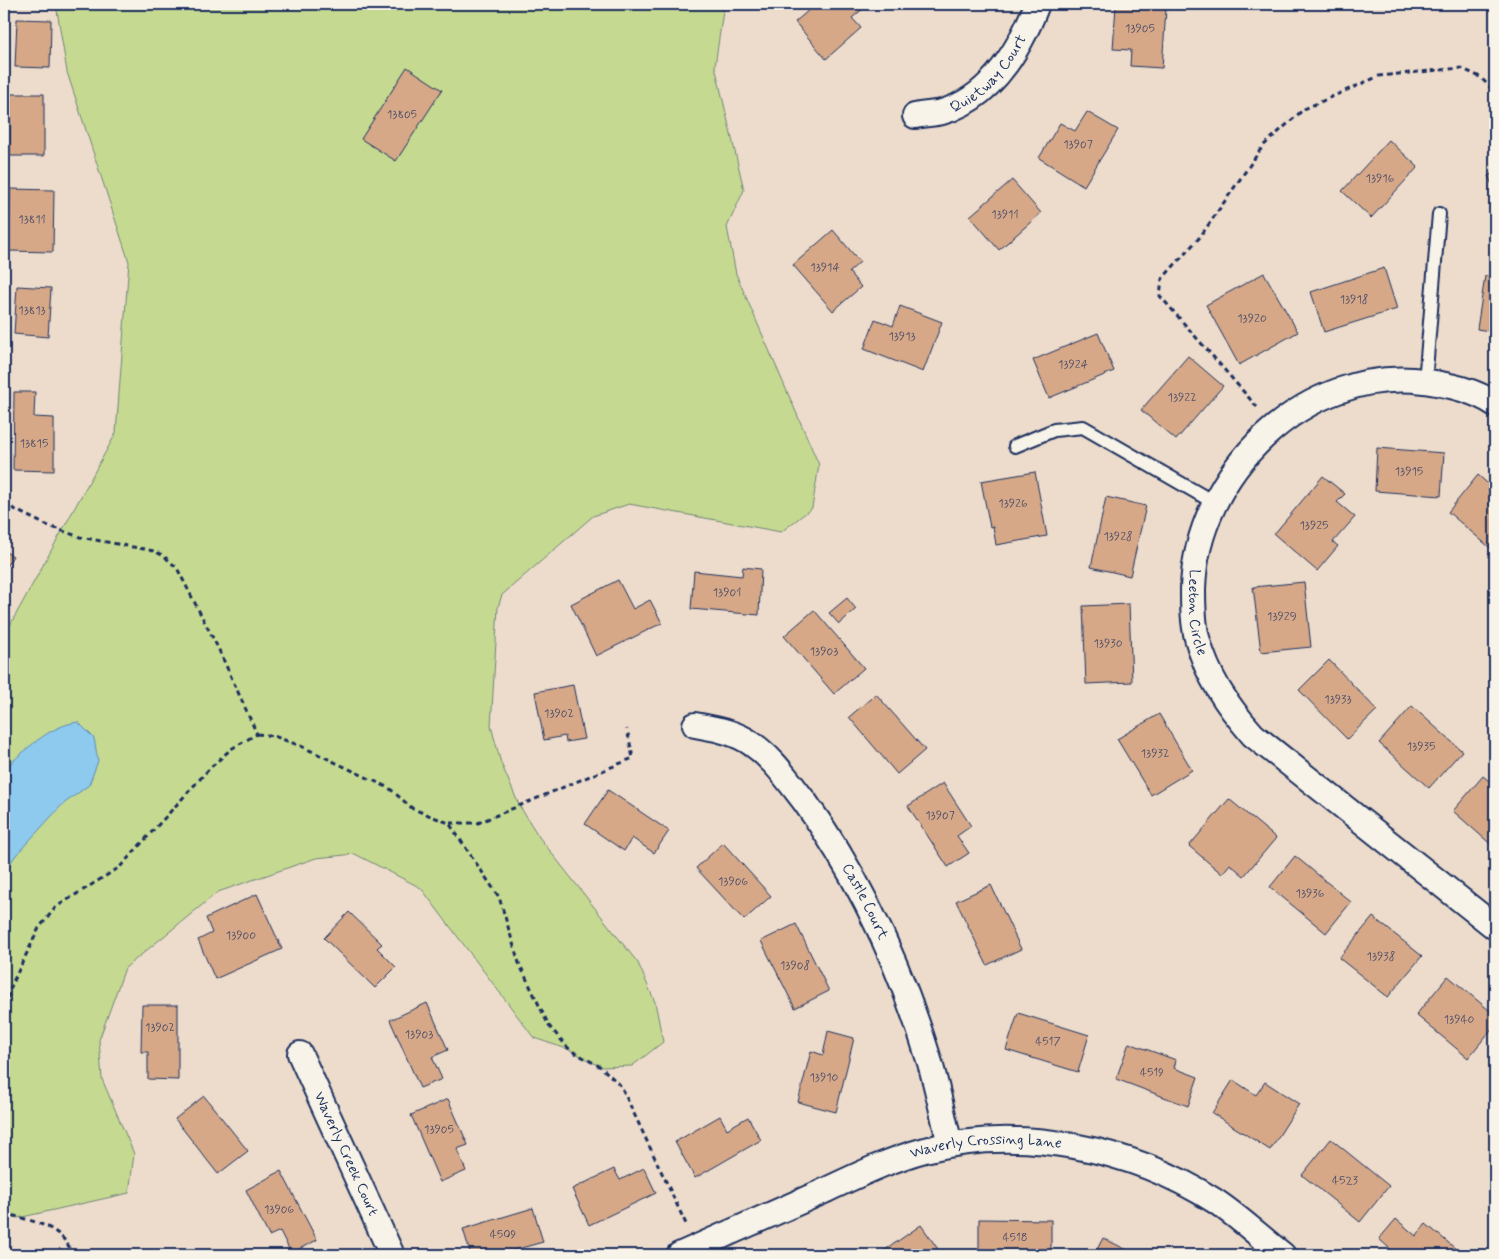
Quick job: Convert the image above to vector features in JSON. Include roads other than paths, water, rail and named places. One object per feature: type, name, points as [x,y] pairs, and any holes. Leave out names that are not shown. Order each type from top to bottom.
[{"type":"street","name":"Quietway Court","points":[[915,116],[941,112],[968,101],[990,83],[1015,50],[1037,4]]},
{"type":"street","name":"Leeton Circle","points":[[1495,404],[1476,394],[1446,384],[1404,379],[1382,380],[1348,387],[1316,400],[1286,418],[1252,448],[1230,475],[1214,503],[1200,539],[1194,575],[1193,611],[1196,637],[1208,672],[1227,706],[1253,735],[1495,927]]},
{"type":"street","name":"Castle Court","points":[[695,725],[720,729],[745,739],[766,754],[780,769],[817,820],[853,878],[884,938],[910,1001],[931,1065],[950,1144]]},
{"type":"street","name":"Waverly Creek Court","points":[[300,1054],[392,1255]]},
{"type":"street","name":"Waverly Crossing Lane","points":[[679,1255],[851,1178],[923,1150],[974,1141],[1030,1142],[1078,1147],[1126,1159],[1172,1177],[1216,1202],[1283,1255]]},
{"type":"lane","points":[[1425,382],[1439,214]]},
{"type":"lane","points":[[1015,446],[1054,430],[1083,427],[1214,503]]},
{"type":"water","points":[[78,722],[94,738],[98,761],[89,785],[62,805],[16,855],[4,872],[4,769],[47,734],[67,724]]}]
